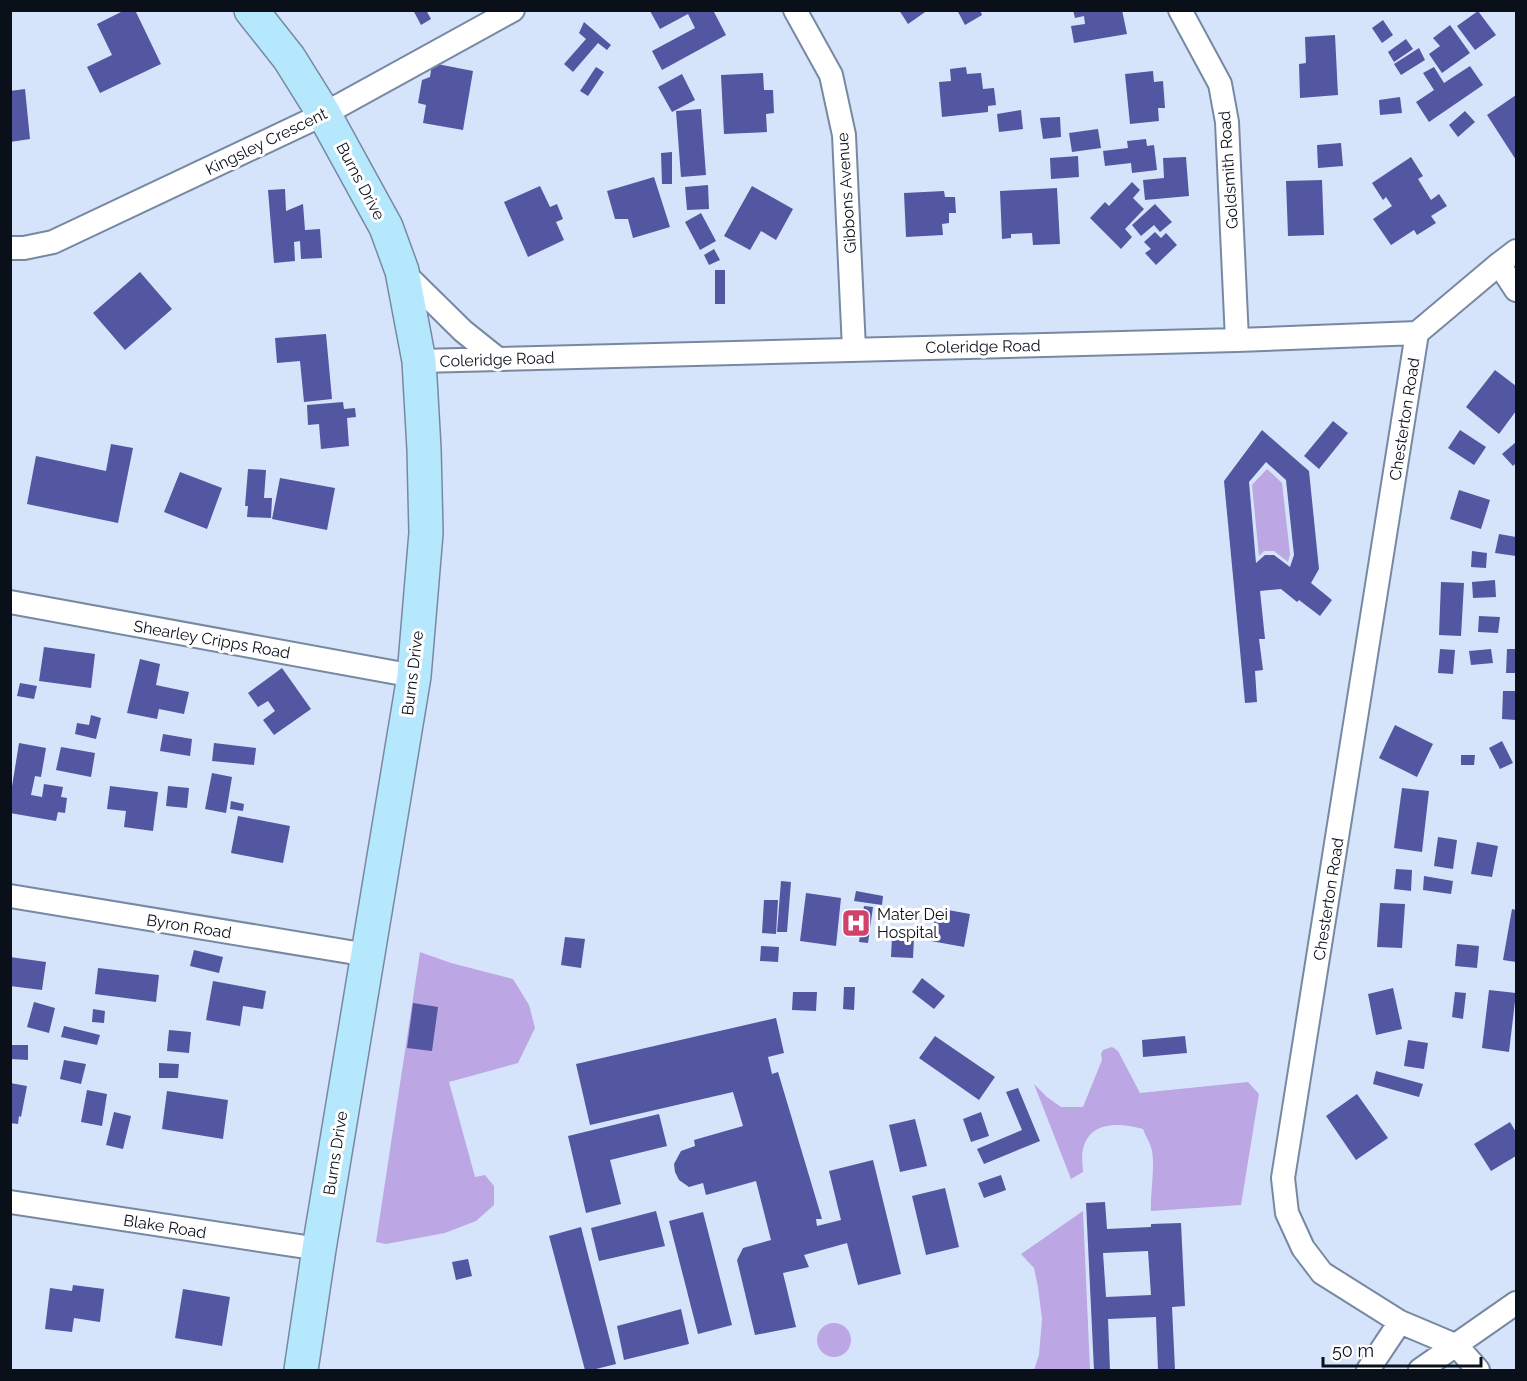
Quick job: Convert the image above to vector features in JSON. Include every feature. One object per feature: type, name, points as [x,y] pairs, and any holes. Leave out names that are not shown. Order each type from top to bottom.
[{"type":"main road","name":"Burns Drive","points":[[251,10],[290,58],[324,114],[386,227],[402,271],[419,361],[424,449],[426,533],[414,676],[319,1249],[301,1371]]},
{"type":"street","name":"Kingsley Crescent","points":[[10,249],[53,242],[324,114],[513,10]]},
{"type":"street","name":"Gibbons Avenue","points":[[795,10],[831,75],[844,135],[854,349]]},
{"type":"street","name":"Goldsmith Road","points":[[1180,10],[1220,84],[1227,122],[1237,340]]},
{"type":"street","points":[[1417,333],[1508,258],[1516,290]]},
{"type":"street","points":[[402,271],[463,331],[498,359]]},
{"type":"street","name":"Coleridge Road","points":[[419,361],[1237,340],[1417,333]]},
{"type":"street","name":"Chesterton Road","points":[[1417,333],[1283,1178],[1287,1213],[1303,1248],[1322,1273],[1400,1322],[1457,1346],[1478,1371]]},
{"type":"street","name":"Shearley Cripps Road","points":[[10,602],[414,676]]},
{"type":"street","name":"Byron Road","points":[[10,896],[368,955]]},
{"type":"street","name":"Blake Road","points":[[10,1202],[319,1249]]},
{"type":"street","points":[[1420,1371],[1516,1303]]},
{"type":"street","points":[[1368,1371],[1400,1322]]},
{"type":"shaded area","points":[[1267,469],[1282,483],[1290,554],[1288,562],[1274,551],[1264,551],[1259,556],[1252,485]]},
{"type":"shaded area","points":[[420,952],[451,963],[513,979],[529,1005],[535,1028],[518,1063],[449,1082],[475,1177],[485,1175],[494,1186],[494,1205],[476,1221],[445,1233],[386,1244],[376,1242]]},
{"type":"shaded area","points":[[1112,1047],[1118,1051],[1140,1093],[1248,1082],[1259,1094],[1241,1205],[1151,1211],[1153,1161],[1151,1147],[1143,1129],[1125,1126],[1107,1126],[1092,1133],[1083,1149],[1083,1172],[1071,1179],[1034,1084],[1061,1107],[1083,1107],[1102,1060],[1101,1054],[1103,1050]]},
{"type":"shaded area","points":[[1083,1211],[1090,1370],[1034,1370],[1039,1355],[1042,1319],[1034,1268],[1021,1254]]},
{"type":"shaded area","points":[[834,1323],[846,1328],[851,1340],[846,1352],[834,1357],[822,1352],[817,1340],[822,1328]]},
{"type":"building","points":[[125,10],[135,10],[161,64],[100,93],[87,67],[112,55],[97,24]]},
{"type":"building","points":[[413,10],[426,10],[431,19],[421,25]]},
{"type":"building","points":[[651,10],[718,10],[714,12],[726,35],[662,70],[652,51],[695,28],[688,14],[660,29]]},
{"type":"building","points":[[899,10],[928,10],[908,24]]},
{"type":"building","points":[[957,10],[980,10],[982,15],[965,25]]},
{"type":"building","points":[[1073,10],[1122,10],[1127,34],[1074,43],[1071,26],[1085,24],[1084,16],[1075,18]]},
{"type":"building","points":[[1478,11],[1496,35],[1475,50],[1457,26]]},
{"type":"building","points":[[1383,20],[1393,35],[1382,43],[1372,28]]},
{"type":"building","points":[[584,22],[611,45],[607,50],[598,43],[573,72],[564,64],[586,39],[579,33]]},
{"type":"building","points":[[1450,25],[1470,53],[1442,73],[1429,54],[1440,46],[1433,38]]},
{"type":"building","points":[[1335,35],[1338,95],[1300,98],[1299,64],[1306,63],[1305,37]]},
{"type":"building","points":[[1406,39],[1413,49],[1394,62],[1388,52]]},
{"type":"building","points":[[1419,48],[1425,60],[1401,75],[1394,64]]},
{"type":"building","points":[[432,63],[473,71],[463,130],[423,123],[426,105],[418,103],[422,80],[430,77]]},
{"type":"building","points":[[1470,66],[1483,85],[1429,122],[1416,102],[1434,90],[1423,73],[1434,67],[1444,83]]},
{"type":"building","points":[[596,67],[604,72],[588,96],[580,91]]},
{"type":"building","points":[[966,67],[967,74],[981,73],[983,89],[994,88],[996,105],[988,106],[988,112],[942,117],[939,82],[951,81],[950,69]]},
{"type":"building","points":[[1153,71],[1154,82],[1163,81],[1165,108],[1158,108],[1159,121],[1130,124],[1125,74]]},
{"type":"building","points":[[763,73],[764,90],[773,90],[774,113],[766,114],[767,132],[724,134],[721,75]]},
{"type":"building","points":[[682,74],[695,100],[672,112],[658,87]]},
{"type":"building","points":[[25,89],[30,139],[10,142],[10,91]]},
{"type":"building","points":[[1516,95],[1516,160],[1487,115]]},
{"type":"building","points":[[1400,97],[1402,113],[1380,115],[1379,100]]},
{"type":"building","points":[[701,109],[706,175],[681,177],[676,111]]},
{"type":"building","points":[[1021,110],[1023,129],[999,132],[997,114]]},
{"type":"building","points":[[1465,111],[1475,122],[1458,137],[1449,125]]},
{"type":"building","points":[[1060,117],[1061,137],[1043,139],[1040,118]]},
{"type":"building","points":[[1098,129],[1101,148],[1072,152],[1069,133]]},
{"type":"building","points":[[1146,139],[1147,146],[1154,145],[1157,170],[1132,173],[1131,163],[1105,166],[1103,151],[1128,148],[1127,141]]},
{"type":"building","points":[[1341,143],[1343,166],[1318,168],[1317,145]]},
{"type":"building","points":[[672,152],[672,184],[662,184],[661,153]]},
{"type":"building","points":[[1078,156],[1079,177],[1051,179],[1050,158]]},
{"type":"building","points":[[1186,157],[1189,196],[1145,200],[1143,180],[1164,178],[1163,158]]},
{"type":"building","points":[[1411,157],[1423,176],[1418,179],[1431,200],[1439,194],[1447,206],[1431,216],[1436,223],[1417,235],[1414,230],[1391,245],[1373,219],[1392,206],[1386,197],[1383,200],[1372,183]]},
{"type":"building","points":[[654,177],[670,227],[633,238],[628,219],[615,219],[607,191]]},
{"type":"building","points":[[1322,180],[1324,235],[1288,236],[1286,181]]},
{"type":"building","points":[[1132,182],[1140,190],[1133,198],[1144,209],[1125,229],[1132,237],[1121,249],[1090,218],[1105,202],[1109,206]]},
{"type":"building","points":[[708,185],[709,209],[687,210],[685,187]]},
{"type":"building","points":[[540,186],[550,207],[557,204],[563,219],[556,222],[564,240],[528,257],[504,202]]},
{"type":"building","points":[[752,186],[793,209],[776,240],[761,231],[750,250],[724,236]]},
{"type":"building","points":[[1057,188],[1060,244],[1033,245],[1032,233],[1011,234],[1011,238],[1002,239],[1000,191]]},
{"type":"building","points":[[285,189],[286,211],[303,204],[305,230],[320,229],[322,258],[301,259],[300,241],[294,242],[295,261],[274,263],[268,190]]},
{"type":"building","points":[[944,191],[945,197],[955,197],[956,213],[949,213],[949,223],[942,224],[943,235],[906,237],[904,193]]},
{"type":"building","points":[[1155,204],[1172,222],[1160,232],[1154,225],[1141,236],[1132,225]]},
{"type":"building","points":[[701,213],[716,241],[700,250],[685,222]]},
{"type":"building","points":[[1155,232],[1161,238],[1166,233],[1177,245],[1156,265],[1145,253],[1151,249],[1144,242]]},
{"type":"building","points":[[714,249],[720,260],[709,265],[704,255]]},
{"type":"building","points":[[715,270],[725,270],[725,304],[715,304]]},
{"type":"building","points":[[140,272],[172,309],[125,350],[93,313]]},
{"type":"building","points":[[326,334],[332,399],[304,402],[300,361],[277,363],[275,338]]},
{"type":"building","points":[[1495,370],[1516,386],[1516,411],[1499,434],[1466,407]]},
{"type":"building","points":[[343,402],[344,409],[355,408],[356,417],[347,418],[349,446],[321,449],[319,424],[308,425],[307,405]]},
{"type":"building","points":[[1333,421],[1348,433],[1319,469],[1304,456]]},
{"type":"building","points":[[1262,430],[1309,471],[1319,569],[1311,583],[1332,600],[1320,616],[1281,589],[1260,591],[1265,639],[1259,639],[1263,670],[1255,671],[1257,702],[1245,703],[1224,481]],"holes":[[[1266,462],[1286,480],[1294,555],[1290,567],[1274,555],[1265,555],[1256,563],[1249,482]]]},
{"type":"building","points":[[1460,430],[1486,447],[1474,465],[1448,448]]},
{"type":"building","points":[[1516,442],[1516,463],[1513,466],[1502,454]]},
{"type":"building","points":[[111,444],[133,448],[118,523],[27,504],[36,456],[106,471]]},
{"type":"building","points":[[248,469],[266,470],[264,498],[272,498],[271,518],[247,517],[248,506],[245,506]]},
{"type":"building","points":[[180,472],[222,488],[207,529],[164,512]]},
{"type":"building","points":[[280,478],[335,488],[327,530],[272,519]]},
{"type":"building","points":[[1459,490],[1490,500],[1481,529],[1450,519]]},
{"type":"building","points":[[1499,534],[1516,537],[1516,556],[1495,553]]},
{"type":"building","points":[[1472,551],[1487,553],[1486,568],[1471,567]]},
{"type":"building","points":[[1495,580],[1496,597],[1473,598],[1472,582]]},
{"type":"building","points":[[1441,582],[1464,583],[1461,636],[1439,635]]},
{"type":"building","points":[[1479,616],[1500,617],[1498,633],[1478,632]]},
{"type":"building","points":[[44,647],[95,654],[91,688],[39,681]]},
{"type":"building","points":[[1440,649],[1455,650],[1453,674],[1438,673]]},
{"type":"building","points":[[1491,649],[1493,663],[1471,665],[1469,651]]},
{"type":"building","points":[[1507,649],[1516,649],[1516,673],[1506,673]]},
{"type":"building","points":[[140,659],[160,664],[156,685],[189,692],[184,714],[159,709],[157,719],[127,713]]},
{"type":"building","points":[[282,668],[311,709],[274,735],[263,720],[275,711],[268,701],[258,707],[248,693]]},
{"type":"building","points":[[20,683],[37,686],[34,699],[17,696]]},
{"type":"building","points":[[1503,691],[1516,691],[1516,720],[1502,719]]},
{"type":"building","points":[[91,715],[101,718],[96,739],[75,734],[77,723],[89,725]]},
{"type":"building","points":[[1395,725],[1433,744],[1417,777],[1379,758]]},
{"type":"building","points":[[163,734],[192,739],[190,756],[160,751]]},
{"type":"building","points":[[1502,741],[1513,763],[1500,769],[1489,748]]},
{"type":"building","points":[[19,743],[46,748],[41,777],[35,776],[31,795],[42,797],[44,784],[63,787],[61,797],[67,798],[65,813],[58,812],[56,821],[10,813]]},
{"type":"building","points":[[214,743],[256,748],[254,765],[212,761]]},
{"type":"building","points":[[61,747],[95,753],[91,777],[56,770]]},
{"type":"building","points":[[1461,755],[1475,755],[1474,765],[1461,765]]},
{"type":"building","points":[[212,773],[232,777],[226,813],[205,809]]},
{"type":"building","points":[[110,786],[158,792],[153,831],[124,827],[126,811],[107,809]]},
{"type":"building","points":[[168,786],[189,788],[187,808],[166,806]]},
{"type":"building","points":[[1402,788],[1429,791],[1422,852],[1394,848]]},
{"type":"building","points":[[231,801],[244,804],[243,811],[230,809]]},
{"type":"building","points":[[238,816],[290,826],[283,863],[231,853]]},
{"type":"building","points":[[1438,837],[1457,840],[1453,869],[1434,866]]},
{"type":"building","points":[[1477,842],[1498,846],[1492,877],[1471,874]]},
{"type":"building","points":[[1396,869],[1412,870],[1411,891],[1394,889]]},
{"type":"building","points":[[1424,876],[1453,881],[1451,894],[1423,890]]},
{"type":"building","points":[[781,881],[791,882],[787,932],[777,932]]},
{"type":"building","points":[[856,891],[883,896],[882,905],[854,901]]},
{"type":"building","points":[[806,893],[841,898],[836,946],[800,941]]},
{"type":"building","points":[[764,900],[778,900],[776,934],[762,933]]},
{"type":"building","points":[[1380,903],[1405,904],[1402,948],[1377,947]]},
{"type":"building","points":[[864,906],[873,907],[868,943],[859,942]]},
{"type":"building","points":[[937,908],[970,914],[964,947],[931,941]]},
{"type":"building","points":[[1512,909],[1516,910],[1516,962],[1503,960]]},
{"type":"building","points":[[565,937],[585,939],[581,968],[561,965]]},
{"type":"building","points":[[892,937],[914,938],[913,958],[891,957]]},
{"type":"building","points":[[1457,944],[1479,946],[1477,968],[1455,966]]},
{"type":"building","points":[[761,946],[779,947],[778,962],[760,961]]},
{"type":"building","points":[[194,950],[223,957],[219,973],[190,966]]},
{"type":"building","points":[[10,957],[46,962],[42,990],[10,986]]},
{"type":"building","points":[[98,968],[159,975],[156,1002],[95,994]]},
{"type":"building","points":[[922,978],[945,996],[934,1009],[912,992]]},
{"type":"building","points":[[213,981],[266,991],[263,1009],[243,1006],[240,1026],[206,1020]]},
{"type":"building","points":[[844,987],[855,987],[854,1010],[843,1009]]},
{"type":"building","points":[[1393,988],[1402,1029],[1376,1035],[1368,994]]},
{"type":"building","points":[[1489,990],[1516,993],[1509,1052],[1482,1048]]},
{"type":"building","points":[[793,992],[817,992],[816,1011],[792,1010]]},
{"type":"building","points":[[1455,992],[1466,993],[1463,1019],[1452,1017]]},
{"type":"building","points":[[34,1002],[55,1008],[49,1033],[27,1027]]},
{"type":"building","points":[[413,1003],[438,1007],[432,1051],[407,1048]]},
{"type":"building","points":[[93,1009],[105,1011],[104,1023],[92,1022]]},
{"type":"building","points":[[776,1018],[784,1053],[768,1057],[772,1074],[778,1072],[822,1219],[816,1219],[817,1226],[841,1220],[829,1171],[873,1160],[901,1274],[858,1285],[847,1243],[804,1255],[809,1267],[783,1273],[796,1327],[755,1335],[737,1260],[743,1248],[771,1240],[756,1181],[706,1195],[703,1183],[689,1187],[679,1180],[674,1164],[681,1151],[695,1146],[694,1140],[743,1126],[733,1092],[590,1125],[576,1064]]},
{"type":"building","points":[[64,1026],[100,1035],[97,1045],[61,1037]]},
{"type":"building","points":[[169,1030],[191,1032],[189,1053],[167,1051]]},
{"type":"building","points":[[935,1036],[995,1077],[979,1100],[919,1058]]},
{"type":"building","points":[[1185,1036],[1187,1053],[1143,1057],[1142,1040]]},
{"type":"building","points":[[1408,1040],[1428,1043],[1424,1069],[1404,1066]]},
{"type":"building","points":[[10,1045],[28,1045],[28,1060],[10,1059]]},
{"type":"building","points":[[64,1060],[86,1064],[81,1084],[60,1079]]},
{"type":"building","points":[[159,1063],[179,1064],[178,1078],[159,1078]]},
{"type":"building","points":[[1376,1071],[1423,1084],[1419,1097],[1373,1084]]},
{"type":"building","points":[[10,1083],[27,1086],[18,1124],[10,1123]]},
{"type":"building","points":[[1018,1088],[1040,1141],[984,1164],[977,1149],[1022,1130],[1006,1092]]},
{"type":"building","points":[[87,1090],[107,1094],[102,1126],[81,1122]]},
{"type":"building","points":[[167,1091],[228,1100],[223,1139],[162,1129]]},
{"type":"building","points":[[1357,1094],[1388,1138],[1356,1160],[1326,1116]]},
{"type":"building","points":[[114,1112],[131,1116],[123,1149],[106,1145]]},
{"type":"building","points":[[981,1112],[989,1136],[971,1142],[963,1119]]},
{"type":"building","points":[[659,1114],[667,1146],[610,1160],[621,1204],[586,1213],[568,1136]]},
{"type":"building","points":[[915,1119],[927,1166],[900,1172],[889,1125]]},
{"type":"building","points":[[1510,1122],[1516,1132],[1516,1156],[1491,1171],[1474,1144]]},
{"type":"building","points":[[1001,1175],[1006,1190],[984,1198],[978,1183]]},
{"type":"building","points":[[945,1188],[959,1247],[926,1255],[912,1196]]},
{"type":"building","points":[[1105,1202],[1107,1229],[1181,1223],[1185,1306],[1172,1307],[1175,1370],[1158,1370],[1156,1317],[1108,1319],[1110,1370],[1094,1370],[1086,1203]],"holes":[[[1148,1251],[1151,1295],[1106,1297],[1103,1253]]]},
{"type":"building","points":[[656,1211],[665,1246],[599,1261],[591,1228]]},
{"type":"building","points":[[703,1212],[732,1325],[698,1334],[669,1221]]},
{"type":"building","points":[[581,1227],[616,1364],[592,1370],[585,1370],[549,1236]]},
{"type":"building","points":[[468,1259],[472,1276],[456,1280],[452,1262]]},
{"type":"building","points":[[73,1285],[104,1289],[100,1322],[74,1318],[72,1332],[45,1329],[50,1288],[72,1291]]},
{"type":"building","points":[[183,1289],[230,1297],[222,1346],[175,1338]]},
{"type":"building","points":[[681,1309],[689,1344],[624,1360],[617,1326]]},
{"type":"place","name":"Mater Dei Hospital","points":[[856,923]]}]
